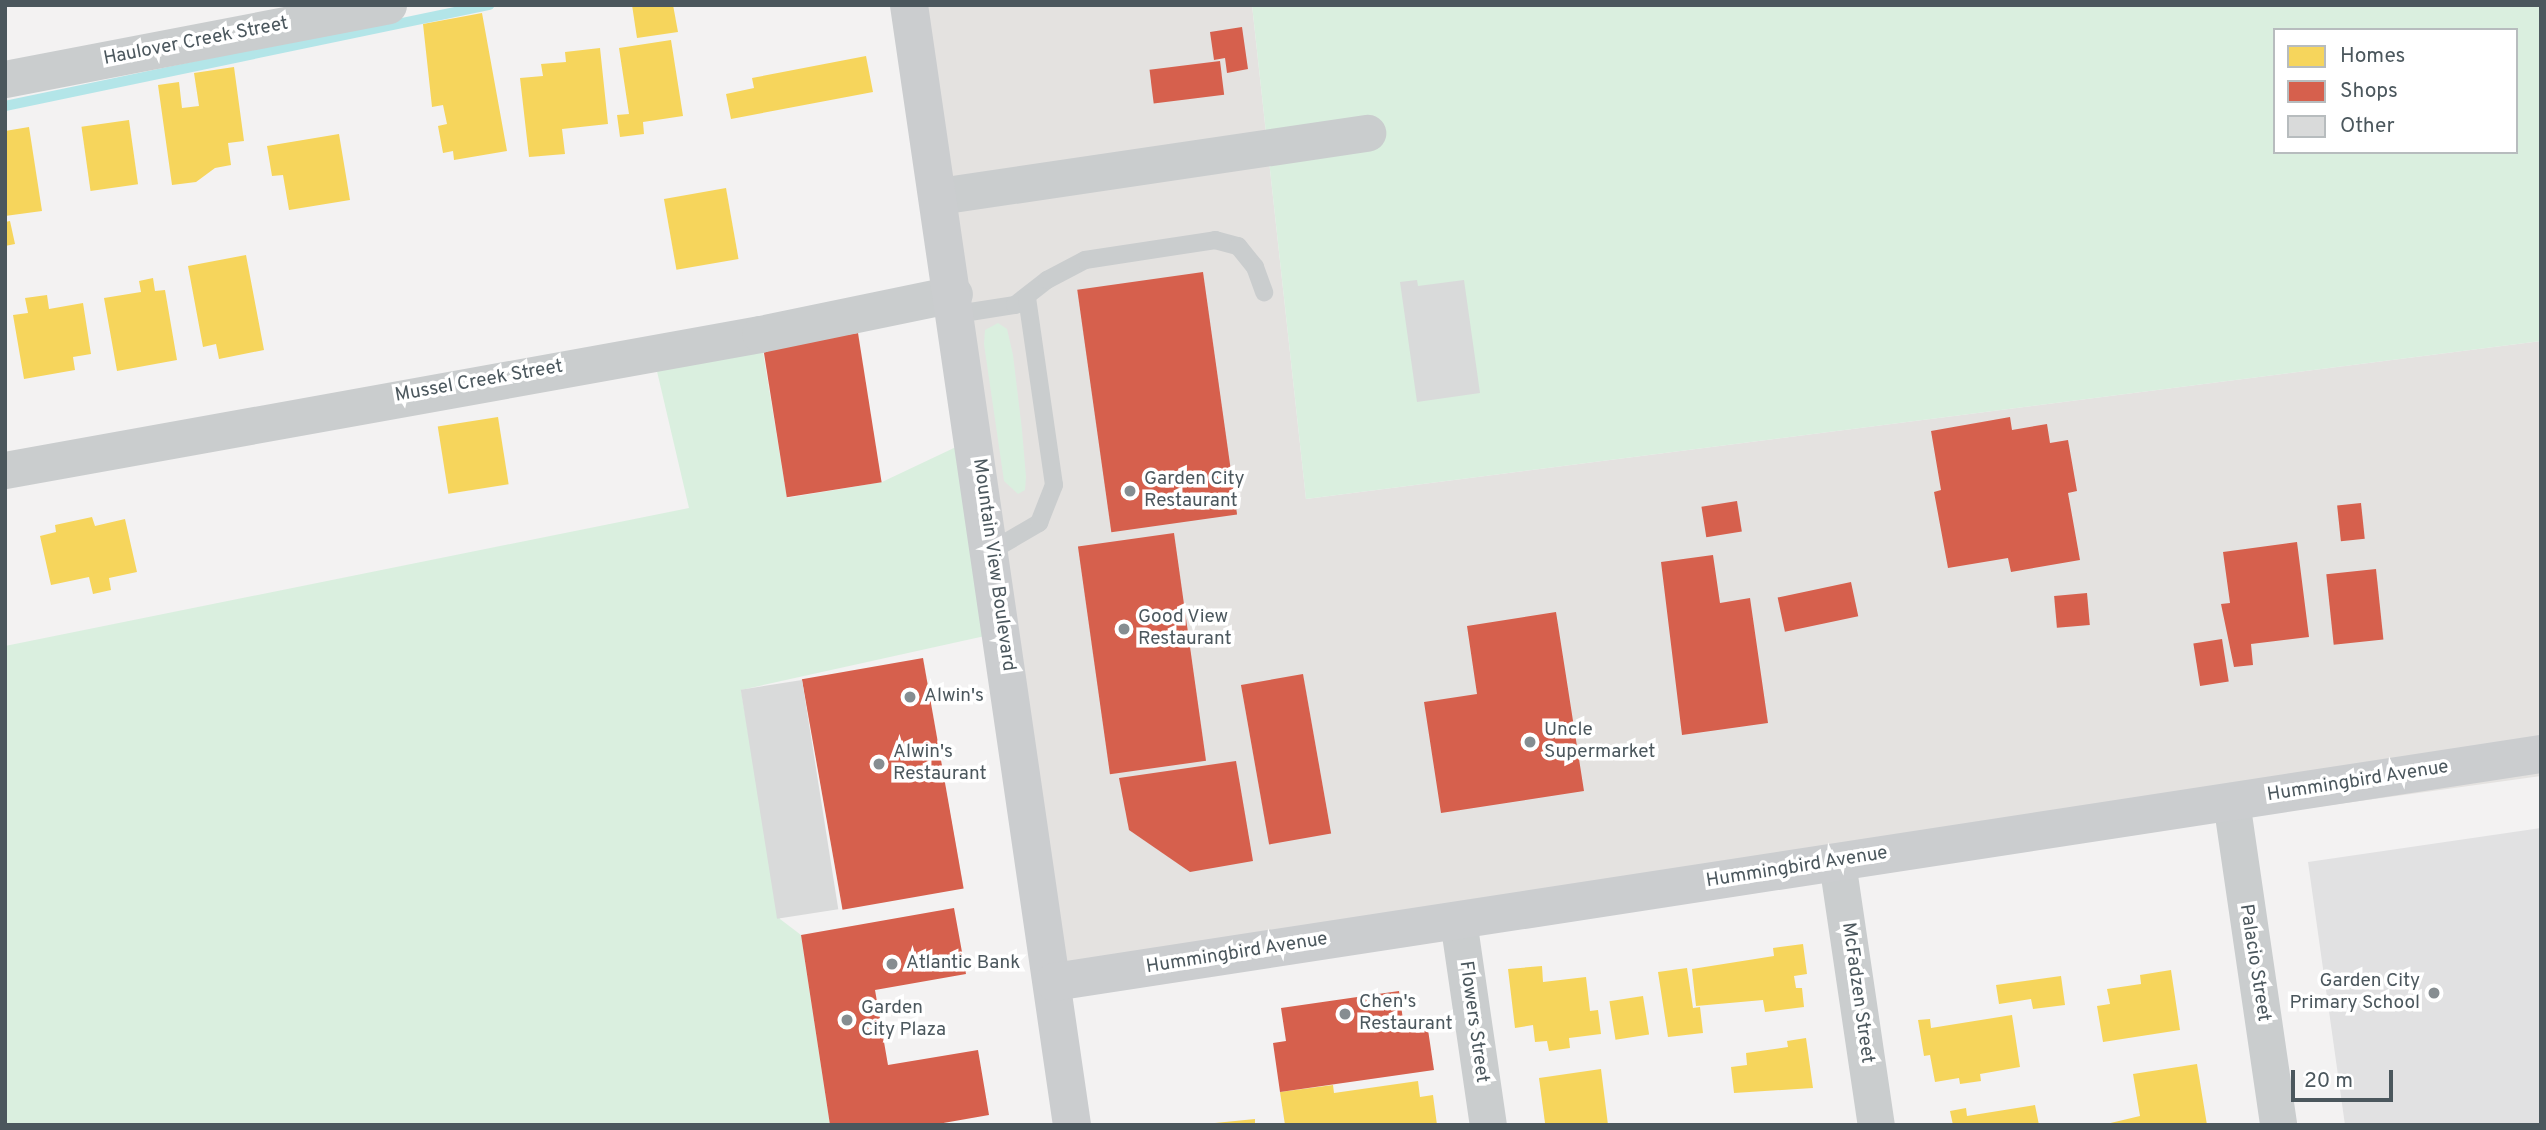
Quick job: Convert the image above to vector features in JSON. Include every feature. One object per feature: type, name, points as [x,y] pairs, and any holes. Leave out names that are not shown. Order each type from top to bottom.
[{"type":"street","name":"Haulover Creek Street","points":[[5,79],[388,5]]},
{"type":"street","name":"Mountain View Boulevard","points":[[909,5],[1054,982],[1072,1125]]},
{"type":"street","points":[[939,195],[1367,133]]},
{"type":"street","name":"Mussel Creek Street","points":[[5,470],[760,334],[955,304]]},
{"type":"street","name":"Hummingbird Avenue","points":[[1054,982],[2541,754]]},
{"type":"street","name":"Palacio Street","points":[[2231,801],[2278,1125]]},
{"type":"street","name":"McFadzen Street","points":[[1837,862],[1876,1125]]},
{"type":"street","name":"Flowers Street","points":[[1458,920],[1488,1125]]},
{"type":"lane","points":[[955,304],[1015,305],[1047,280],[1085,260],[1215,240],[1238,246],[1255,267],[1264,292]]},
{"type":"lane","points":[[991,551],[1039,523],[1054,485],[1051,438],[1027,298]]},
{"type":"shaded area","points":[[911,5],[1252,5],[1306,499],[2541,341],[2541,776],[1054,982]]},
{"type":"shaded area","name":"Garden City Primary School","points":[[2541,828],[2541,1125],[2345,1125],[2308,862]]},
{"type":"green space","points":[[1252,5],[2541,5],[2541,341],[1306,499]]},
{"type":"green space","points":[[998,323],[1007,329],[1013,355],[1022,430],[1026,477],[1025,490],[1018,494],[1004,481],[984,344],[985,330]]},
{"type":"green space","points":[[760,334],[787,498],[882,482],[975,438],[1003,632],[741,690],[780,919],[801,935],[830,1125],[5,1125],[5,646],[689,508],[652,350]]},
{"type":"building: Homes","points":[[632,5],[673,5],[678,32],[637,38]]},
{"type":"building: Homes","points":[[482,13],[507,151],[454,160],[453,151],[443,153],[438,126],[447,124],[443,105],[432,107],[423,24]]},
{"type":"building: Homes","points":[[671,40],[683,116],[643,122],[644,134],[620,137],[617,115],[629,114],[619,48]]},
{"type":"building: Homes","points":[[600,48],[608,124],[562,129],[565,154],[529,157],[520,78],[543,76],[541,64],[566,62],[565,52]]},
{"type":"building: Homes","points":[[866,56],[873,92],[731,119],[726,94],[754,88],[752,78]]},
{"type":"building: Homes","points":[[234,67],[244,141],[228,143],[231,165],[215,168],[196,182],[172,185],[158,85],[179,82],[182,108],[199,106],[194,73]]},
{"type":"building: Homes","points":[[129,120],[138,184],[91,191],[81,127]]},
{"type":"building: Homes","points":[[29,127],[42,211],[5,216],[5,131]]},
{"type":"building: Homes","points":[[339,134],[350,200],[289,210],[283,175],[272,176],[267,146]]},
{"type":"building: Homes","points":[[726,188],[739,259],[676,270],[664,199]]},
{"type":"building: Homes","points":[[10,221],[15,244],[5,246],[5,222]]},
{"type":"building: Homes","points":[[246,255],[264,350],[219,359],[216,344],[203,347],[188,266]]},
{"type":"building: Homes","points":[[153,278],[155,291],[165,290],[177,360],[117,371],[104,298],[141,292],[139,281]]},
{"type":"building: Homes","points":[[47,295],[49,309],[83,303],[91,354],[73,357],[75,370],[24,379],[13,315],[28,313],[25,298]]},
{"type":"building: Homes","points":[[498,417],[509,484],[448,494],[438,427]]},
{"type":"building: Homes","points":[[92,517],[95,526],[125,519],[137,572],[109,578],[111,590],[93,594],[89,577],[51,585],[40,536],[56,532],[55,525]]},
{"type":"building: Homes","points":[[1803,944],[1807,974],[1794,976],[1796,988],[1802,988],[1804,1007],[1765,1012],[1763,1000],[1696,1006],[1692,969],[1774,956],[1773,948]]},
{"type":"building: Homes","points":[[1542,966],[1543,982],[1586,977],[1590,1011],[1598,1010],[1601,1034],[1569,1038],[1570,1048],[1549,1051],[1547,1041],[1535,1042],[1533,1025],[1515,1028],[1508,969]]},
{"type":"building: Homes","points":[[1687,968],[1693,1008],[1700,1007],[1703,1033],[1668,1037],[1658,972]]},
{"type":"building: Homes","points":[[2171,970],[2180,1030],[2103,1042],[2097,1006],[2110,1004],[2107,989],[2141,984],[2140,975]]},
{"type":"building: Homes","points":[[2061,976],[2065,1005],[2033,1009],[2031,999],[1999,1004],[1996,985]]},
{"type":"building: Homes","points":[[1643,996],[1649,1035],[1616,1040],[1609,1001]]},
{"type":"building: Homes","points":[[2012,1015],[2020,1067],[1980,1074],[1981,1081],[1960,1084],[1959,1078],[1935,1082],[1930,1055],[1924,1056],[1918,1020],[1930,1019],[1931,1028]]},
{"type":"building: Homes","points":[[1806,1038],[1813,1088],[1734,1093],[1731,1067],[1747,1065],[1746,1053],[1788,1047],[1787,1041]]},
{"type":"building: Homes","points":[[2197,1064],[2207,1125],[2102,1125],[2140,1116],[2133,1074]]},
{"type":"building: Homes","points":[[1601,1069],[1608,1125],[1545,1123],[1539,1078]]},
{"type":"building: Homes","points":[[1418,1081],[1420,1097],[1433,1095],[1437,1125],[1285,1125],[1280,1092],[1333,1085],[1334,1093]]},
{"type":"building: Homes","points":[[2035,1105],[2039,1125],[1953,1125],[1950,1111],[1966,1108],[1967,1116]]},
{"type":"building: Homes","points":[[1255,1119],[1255,1125],[1215,1123]]},
{"type":"building: Shops","points":[[1242,27],[1248,69],[1227,73],[1225,58],[1214,60],[1210,32]]},
{"type":"building: Shops","points":[[1220,61],[1224,95],[1154,103],[1150,70]]},
{"type":"building: Shops","points":[[1203,272],[1237,515],[1111,532],[1077,290]]},
{"type":"building: Shops","points":[[858,333],[882,482],[787,497],[763,348]]},
{"type":"building: Shops","points":[[2010,417],[2012,430],[2047,424],[2050,443],[2068,440],[2077,491],[2068,493],[2080,560],[2011,572],[2008,558],[1948,568],[1934,492],[1941,490],[1931,431]]},
{"type":"building: Shops","points":[[1737,501],[1742,532],[1706,537],[1701,507]]},
{"type":"building: Shops","points":[[2361,503],[2365,539],[2341,541],[2337,506]]},
{"type":"building: Shops","points":[[1174,533],[1206,761],[1110,774],[1078,546]]},
{"type":"building: Shops","points":[[2297,542],[2309,637],[2251,644],[2253,665],[2234,667],[2221,604],[2230,603],[2223,552]]},
{"type":"building: Shops","points":[[1713,555],[1720,603],[1750,598],[1768,723],[1682,735],[1661,562]]},
{"type":"building: Shops","points":[[2376,569],[2383,640],[2334,645],[2326,574]]},
{"type":"building: Shops","points":[[1851,582],[1858,616],[1785,632],[1778,598]]},
{"type":"building: Shops","points":[[2087,593],[2090,625],[2057,628],[2054,596]]},
{"type":"building: Shops","name":"Uncle Supermarket","points":[[1556,612],[1584,791],[1441,813],[1424,702],[1477,694],[1467,626]]},
{"type":"building: Shops","points":[[2222,639],[2229,681],[2200,686],[2193,644]]},
{"type":"building: Shops","name":"Alwin's Restaurant","points":[[923,658],[964,888],[843,910],[802,679]]},
{"type":"building: Shops","points":[[1303,674],[1331,834],[1269,844],[1241,685]]},
{"type":"building: Shops","points":[[1236,761],[1253,861],[1190,872],[1129,830],[1119,778]]},
{"type":"building: Shops","name":"Garden City Plaza","points":[[954,908],[966,974],[875,990],[888,1065],[978,1050],[989,1115],[932,1125],[830,1125],[801,935]]},
{"type":"building: Shops","points":[[1399,991],[1404,1027],[1427,1023],[1434,1070],[1280,1092],[1273,1043],[1286,1041],[1281,1008]]},
{"type":"building: Other","points":[[1417,280],[1418,286],[1464,280],[1480,393],[1417,402],[1400,282]]},
{"type":"building: Other","points":[[802,680],[838,909],[777,919],[741,690]]},
{"type":"waterway","points":[[5,106],[490,5]]},
{"type":"place","name":"Garden City Restaurant","points":[[1130,491]]},
{"type":"place","name":"Good View Restaurant","points":[[1124,629]]},
{"type":"place","name":"Alwin's","points":[[910,697]]},
{"type":"place","name":"Uncle Supermarket","points":[[1530,742]]},
{"type":"place","name":"Alwin's Restaurant","points":[[879,764]]},
{"type":"place","name":"Atlantic Bank","points":[[892,964]]},
{"type":"place","name":"Garden City Primary School","points":[[2434,993]]},
{"type":"place","name":"Chen's Restaurant","points":[[1345,1014]]},
{"type":"place","name":"Garden City Plaza","points":[[847,1020]]}]
